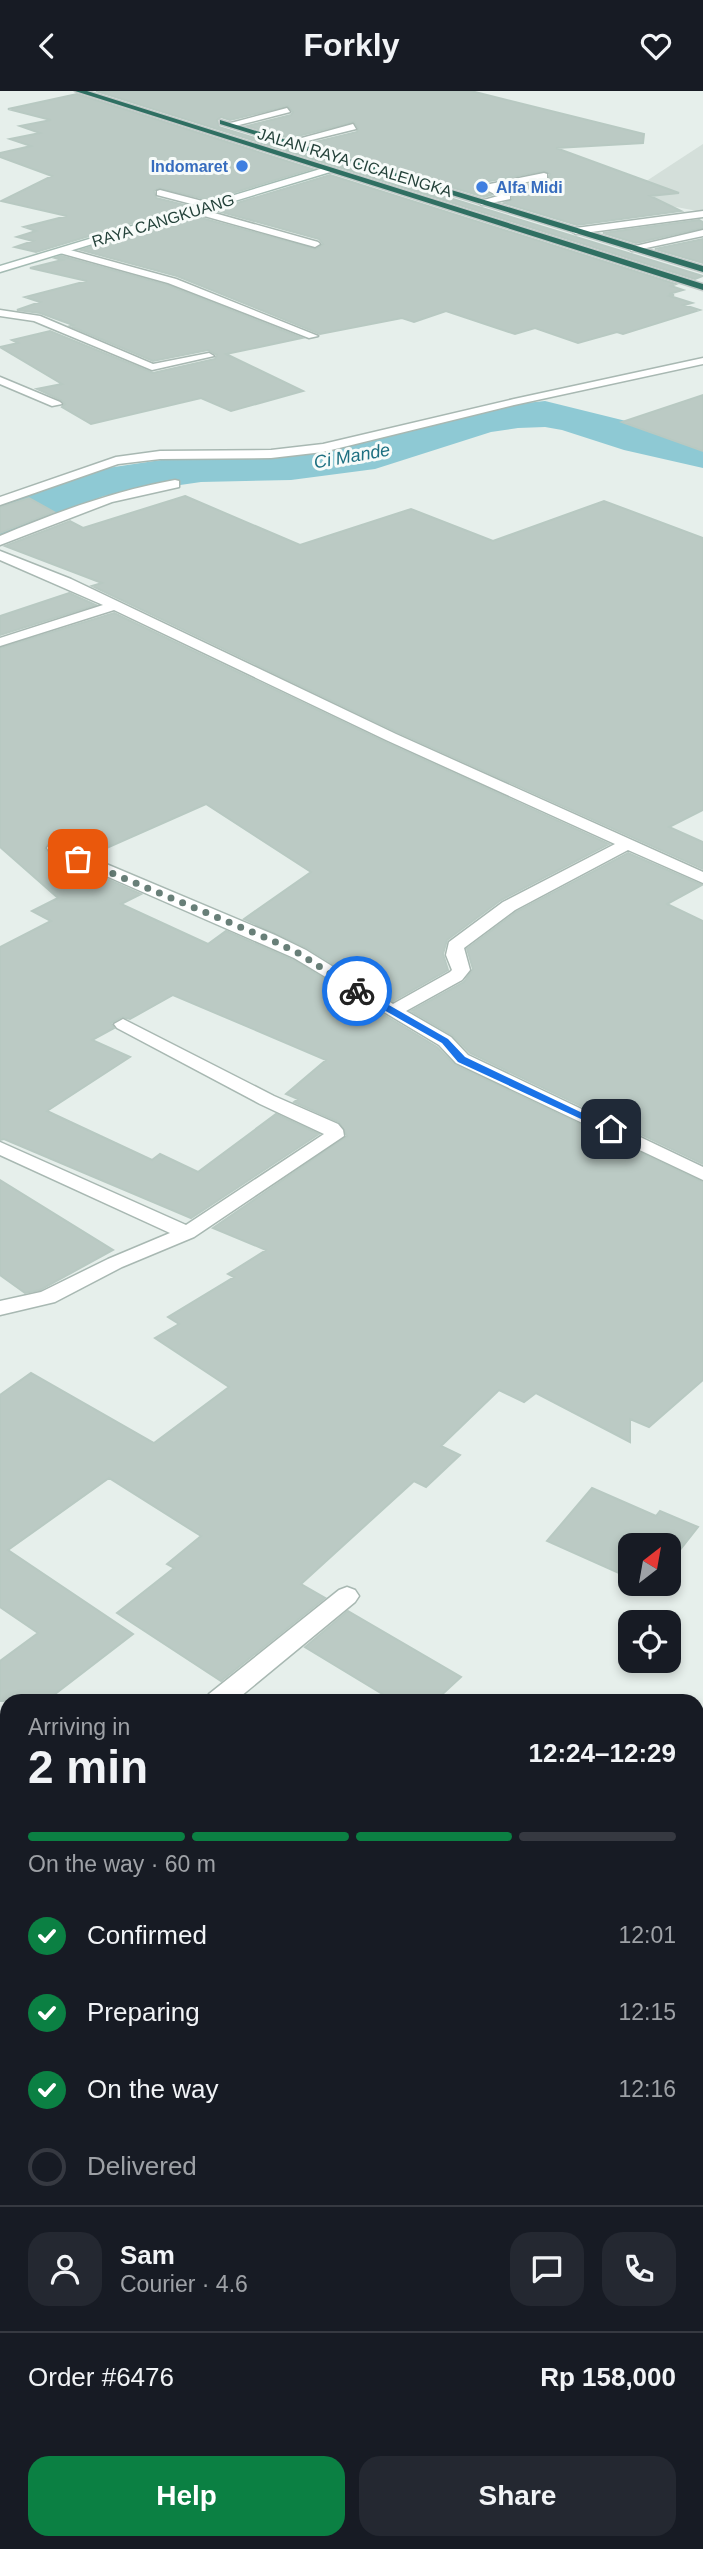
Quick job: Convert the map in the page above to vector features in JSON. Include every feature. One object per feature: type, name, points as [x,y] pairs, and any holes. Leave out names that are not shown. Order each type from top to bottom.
[{"type":"highway","name":"JALAN RAYA CICALENGKA","points":[[79,91],[703,287]]},
{"type":"highway","name":"JALAN RAYA CICALENGKA","points":[[218,120],[703,269]]},
{"type":"street","points":[[231,124],[288,110]]},
{"type":"street","points":[[291,142],[353,127]]},
{"type":"street","name":"RAYA CANGKUANG","points":[[0,269],[327,170]]},
{"type":"street","points":[[482,202],[507,197],[488,187],[544,176]]},
{"type":"street","points":[[160,193],[207,205]]},
{"type":"street","points":[[668,209],[680,218]]},
{"type":"street","points":[[193,210],[315,244]]},
{"type":"street","points":[[576,231],[703,213]]},
{"type":"street","points":[[632,248],[703,233]]},
{"type":"street","points":[[63,251],[172,281],[313,336]]},
{"type":"street","points":[[0,313],[36,318],[152,367],[162,368],[209,356]]},
{"type":"street","points":[[0,501],[116,461],[160,455],[271,454],[323,448],[513,402],[703,361]]},
{"type":"street","points":[[0,380],[56,404]]},
{"type":"street","points":[[0,541],[65,513],[142,490],[175,484]]},
{"type":"street","points":[[0,555],[66,582],[703,878]]},
{"type":"street","points":[[0,642],[113,606]]},
{"type":"street","points":[[393,1011],[456,976],[461,970],[455,947],[509,906],[627,844]]},
{"type":"street","points":[[55,848],[300,954],[445,1041],[462,1059],[474,1066],[703,1174]]},
{"type":"street","points":[[0,1308],[48,1297],[115,1263],[187,1233],[334,1136],[334,1130],[267,1100],[123,1024]]},
{"type":"street","points":[[0,1148],[187,1233]]},
{"type":"street","points":[[227,1694],[347,1596]]},
{"type":"shaded area","points":[[703,144],[703,212],[622,197]]},
{"type":"building","points":[[96,91],[471,91],[644,134],[643,143],[556,148],[679,193],[650,196],[681,211],[577,225],[504,203],[513,199],[511,193],[505,189],[548,181],[550,174],[545,171],[484,182],[482,189],[491,195],[484,197],[307,144],[357,132],[358,128],[354,122],[290,138],[247,126],[291,115],[293,112],[288,106],[230,120],[221,117],[217,120],[219,127],[703,276],[695,279]]},
{"type":"building","points":[[77,94],[312,169],[209,200],[159,188],[154,191],[156,198],[189,206],[36,252],[15,247],[33,241],[17,237],[36,231],[24,227],[67,216],[1,201],[52,176],[0,157],[0,153],[31,146],[10,139],[40,133],[20,126],[51,120],[8,109]]},
{"type":"building","points":[[330,175],[676,284],[671,286],[683,290],[669,294],[674,295],[670,296],[692,303],[684,305],[700,310],[623,334],[617,332],[578,343],[535,328],[515,334],[446,311],[414,322],[402,318],[320,334],[177,276],[81,250],[194,216],[316,249],[323,244],[319,239],[214,210]]},
{"type":"building","points":[[699,220],[703,222],[703,228],[636,243],[603,233]]},
{"type":"building","points":[[703,239],[703,263],[655,249]]},
{"type":"building","points":[[61,256],[167,285],[302,338],[226,354],[303,391],[231,411],[201,398],[91,424],[62,407],[65,404],[61,400],[37,389],[62,384],[0,347],[18,343],[12,340],[50,331],[153,373],[215,359],[217,355],[208,350],[153,361],[70,326],[73,325],[40,313],[17,310],[40,302],[25,297],[87,281],[30,268],[62,260],[55,258]]},
{"type":"building","points":[[703,395],[703,451],[622,422]]},
{"type":"building","points":[[185,496],[300,545],[411,509],[493,541],[604,501],[703,538],[703,810],[669,827],[703,842],[703,869],[397,732],[92,586],[102,583],[5,546],[70,521],[83,528]]},
{"type":"building","points":[[29,498],[54,512],[0,533],[0,507]]},
{"type":"building","points":[[69,593],[96,605],[0,635],[0,616]]},
{"type":"building","points":[[114,613],[385,742],[609,844],[501,900],[447,940],[443,954],[448,970],[393,1001],[307,948],[244,919],[311,872],[206,804],[91,855],[61,842],[49,842],[45,849],[48,853],[141,894],[121,904],[208,944],[226,931],[293,960],[437,1047],[455,1065],[703,1182],[703,1380],[649,1427],[630,1419],[630,1442],[536,1393],[524,1402],[499,1390],[441,1446],[460,1455],[426,1487],[414,1481],[301,1584],[325,1598],[221,1681],[117,1613],[174,1568],[167,1564],[201,1536],[109,1478],[8,1550],[133,1634],[55,1694],[0,1694],[0,1661],[38,1633],[0,1607],[0,1395],[31,1373],[154,1443],[229,1387],[155,1338],[179,1324],[168,1317],[234,1277],[228,1274],[266,1250],[213,1228],[347,1136],[339,1122],[294,1102],[298,1099],[286,1094],[326,1060],[173,995],[130,1019],[122,1017],[111,1023],[114,1028],[92,1040],[130,1057],[47,1111],[152,1160],[160,1154],[198,1172],[276,1114],[319,1134],[191,1218],[4,1139],[0,1140],[0,947],[51,921],[32,911],[58,898],[0,847],[0,648]]},
{"type":"building","points":[[628,853],[702,885],[667,904],[703,921],[703,1164],[470,1053],[452,1035],[411,1011],[464,982],[473,969],[467,949],[516,912]]},
{"type":"building","points":[[0,1180],[113,1250],[40,1290],[25,1293],[0,1275]]},
{"type":"building","points":[[592,1488],[656,1516],[660,1511],[698,1527],[681,1549],[681,1533],[618,1533],[618,1573],[547,1541]]},
{"type":"building","points":[[348,1611],[461,1677],[443,1694],[382,1694],[305,1647]]},
{"type":"waterway","name":"Ci Mande","points":[[0,521],[94,484],[201,468],[291,466],[375,455],[484,420],[518,415],[545,414],[570,419],[640,440],[703,454]]},
{"type":"way so far","points":[[78,859],[269,939],[300,954],[357,991]]},
{"type":"place","name":"Indomaret","points":[[242,166]]},
{"type":"place","name":"Alfa Midi","points":[[482,187]]},
{"type":"route","points":[[357,991],[445,1041],[462,1059],[611,1129]]}]
